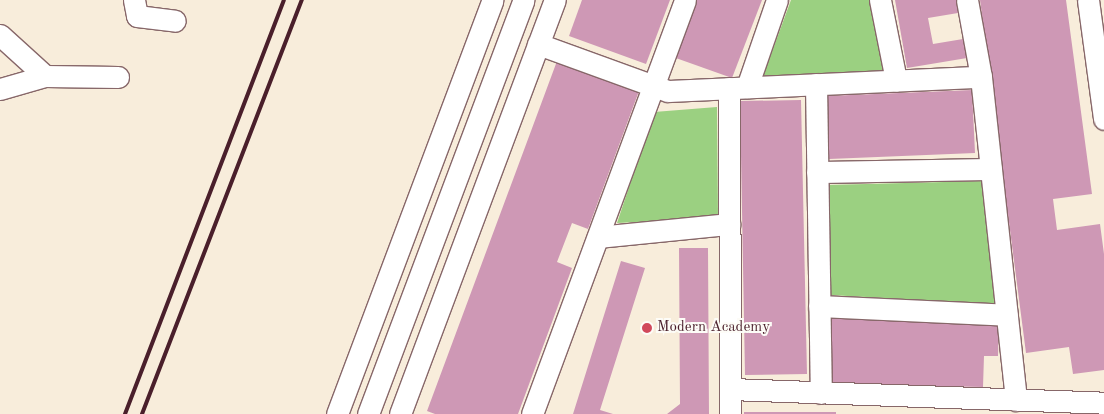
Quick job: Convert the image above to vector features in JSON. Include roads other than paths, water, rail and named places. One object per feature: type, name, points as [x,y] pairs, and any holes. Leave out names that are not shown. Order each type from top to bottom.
[{"type":"street","points":[[134,0],[137,16],[175,21]]},
{"type":"street","points":[[337,414],[493,0]]},
{"type":"street","points":[[368,414],[524,0]]},
{"type":"street","points":[[400,414],[555,0]]},
{"type":"street","points":[[532,414],[684,0]]},
{"type":"street","points":[[730,414],[730,224],[738,88],[776,0]]},
{"type":"street","points":[[880,0],[896,80]]},
{"type":"street","points":[[967,0],[982,76],[1016,400]]},
{"type":"street","points":[[1088,0],[1104,119]]},
{"type":"street","points":[[0,35],[45,76]]},
{"type":"street","points":[[538,44],[668,91],[982,76]]},
{"type":"street","points":[[0,89],[45,76],[118,77]]},
{"type":"street","points":[[816,84],[821,393]]},
{"type":"street","points":[[817,172],[991,169]]},
{"type":"street","points":[[598,237],[730,224]]},
{"type":"street","points":[[819,306],[1007,315]]},
{"type":"street","points":[[730,389],[1104,403]]},
{"type":"railway","points":[[125,414],[284,0]]},
{"type":"railway","points":[[142,414],[302,0]]},
{"type":"place","name":"Modern Academy","points":[[647,328]]}]
